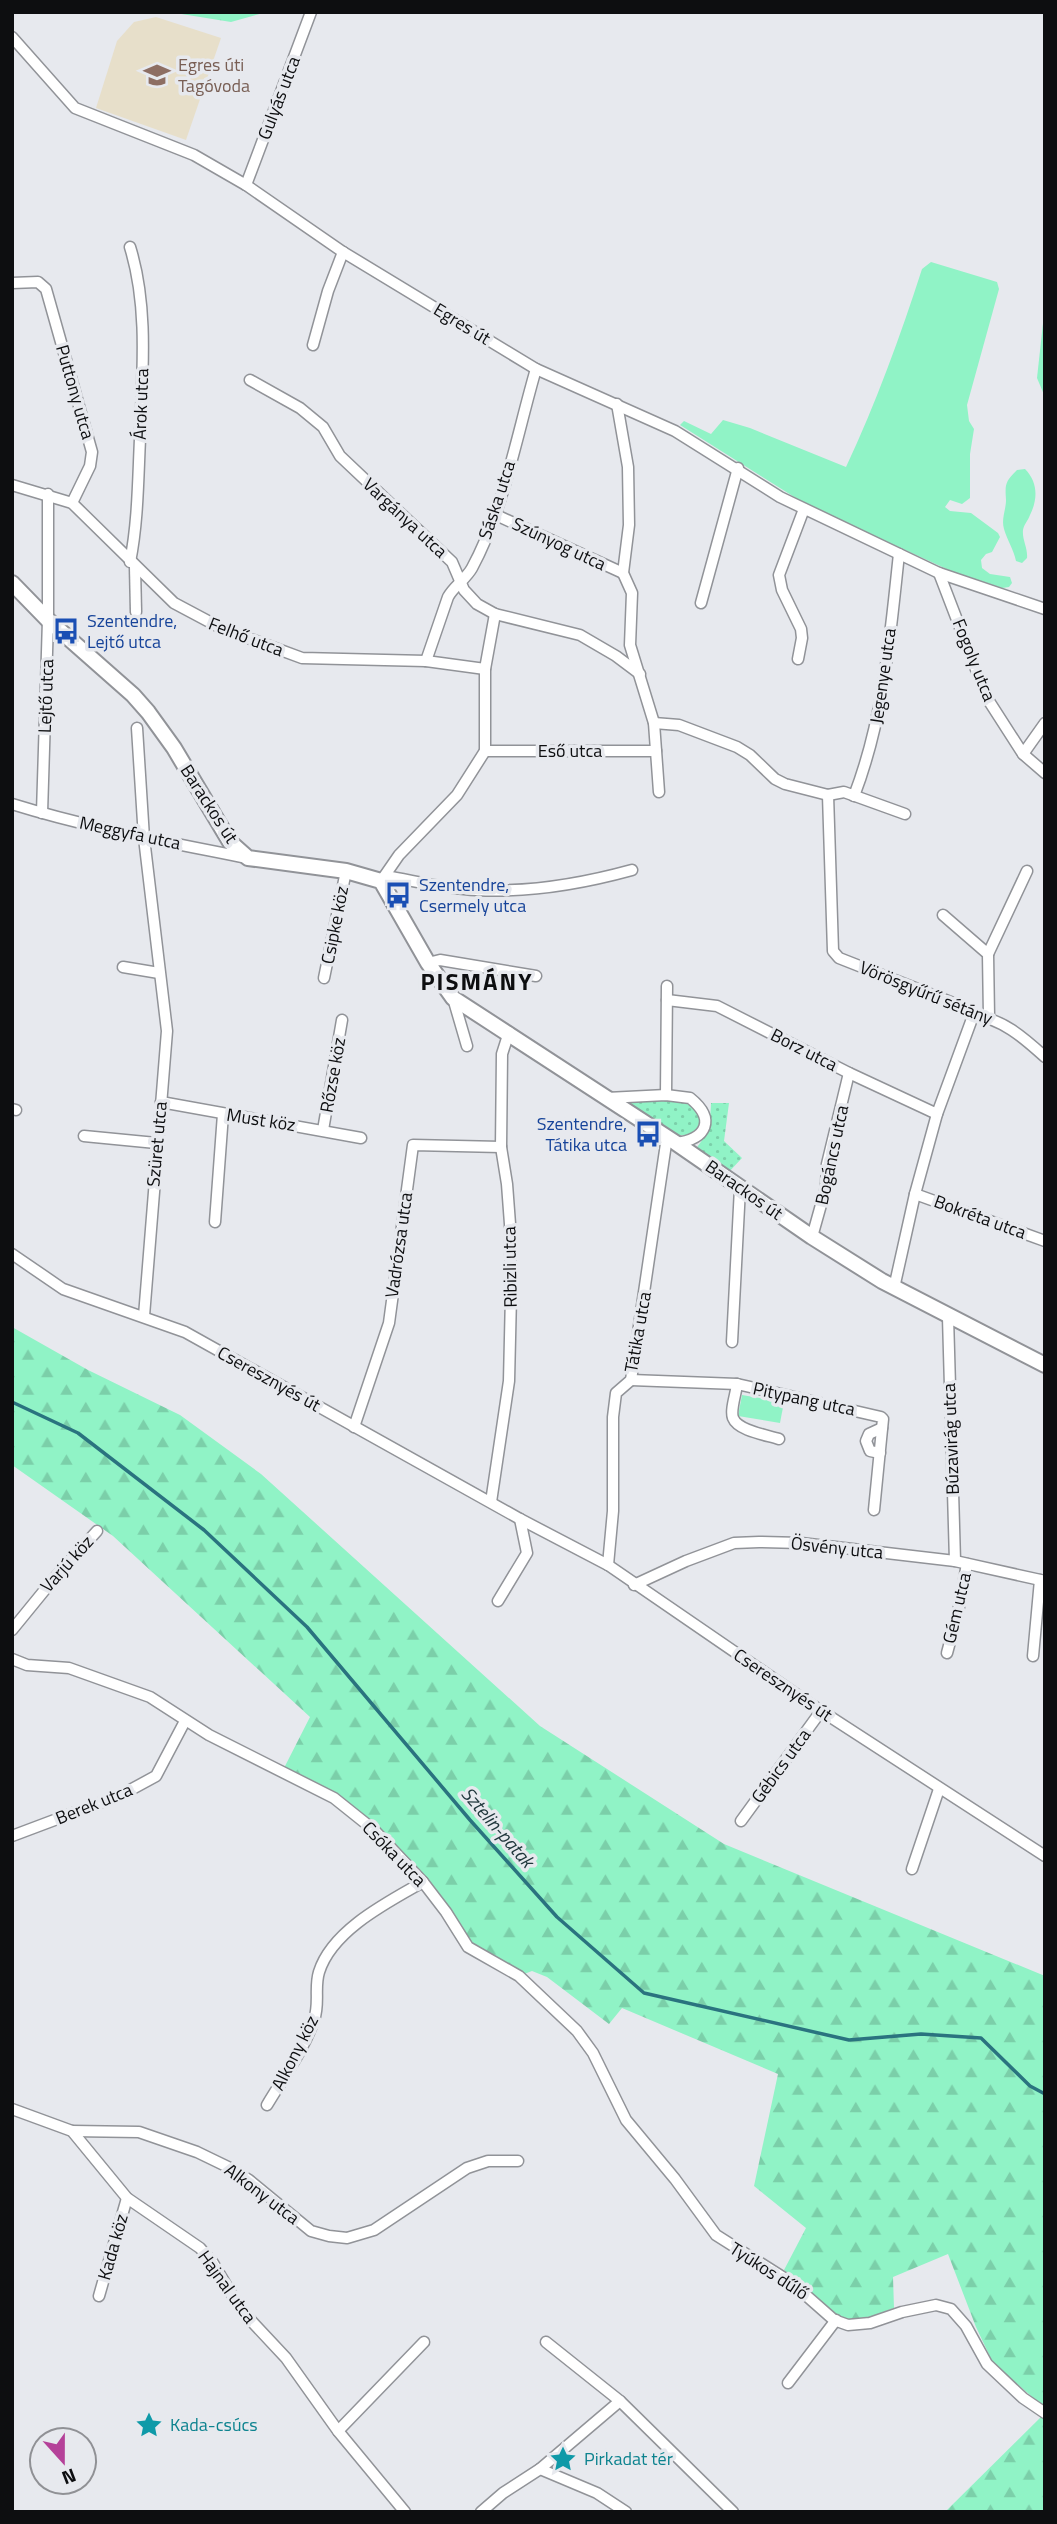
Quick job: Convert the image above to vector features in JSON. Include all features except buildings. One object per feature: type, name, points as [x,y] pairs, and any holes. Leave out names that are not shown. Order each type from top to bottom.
[{"type":"street","name":"Gulyás utca","points":[[246,185],[311,12]]},
{"type":"street","name":"Egres út","points":[[12,37],[75,108],[194,155],[246,185],[343,252],[536,369],[675,430],[780,497],[939,573],[1045,609]]},
{"type":"street","name":"Árok utca","points":[[130,247],[139,289],[143,363],[133,565],[136,612]]},
{"type":"street","points":[[313,345],[343,252]]},
{"type":"street","name":"Puttony utca","points":[[12,283],[38,282],[46,289],[92,452],[90,466],[72,503]]},
{"type":"street","name":"Sáska utca","points":[[426,661],[448,597],[470,572],[496,515],[536,369]]},
{"type":"street","name":"Vargánya utca","points":[[250,380],[300,408],[323,427],[340,456],[452,562],[460,582],[477,604],[495,614],[580,635],[617,656],[640,674]]},
{"type":"street","points":[[617,404],[628,467],[629,525],[623,573],[632,593],[630,645],[654,723],[659,792]]},
{"type":"street","points":[[701,603],[738,468]]},
{"type":"street","name":"Felhő utca","points":[[12,485],[72,503],[174,603],[196,617],[302,658],[426,661],[485,669]]},
{"type":"street","name":"Lejtő utca","points":[[42,813],[48,620],[48,494]]},
{"type":"street","points":[[798,659],[801,629],[782,590],[779,575],[804,509]]},
{"type":"street","name":"Szúnyog utca","points":[[496,515],[623,573]]},
{"type":"street","name":"Jegenye utca","points":[[854,796],[874,736],[882,696],[899,554]]},
{"type":"street","name":"Fogoly utca","points":[[939,573],[987,698],[1023,754],[1045,774]]},
{"type":"street","name":"Barackos út","points":[[12,583],[148,712],[174,748],[230,842],[248,858],[346,871],[383,879],[428,963],[453,998],[467,1046]]},
{"type":"street","points":[[495,614],[485,669],[485,751],[457,795],[398,855],[383,879],[478,890],[534,889],[587,882],[632,870]]},
{"type":"street","points":[[654,723],[679,725],[704,733],[750,755],[775,779],[785,784],[828,795],[844,792],[905,814]]},
{"type":"street","points":[[1023,754],[1045,723]]},
{"type":"street","name":"Szüret utca","points":[[137,727],[144,838],[167,1031],[156,1143],[145,1316]]},
{"type":"street","name":"Eső utca","points":[[485,751],[656,751]]},
{"type":"street","name":"Vörösgyűrű sétány","points":[[828,795],[833,951],[839,958],[966,1008],[973,1016],[989,1017],[1027,1041],[1045,1057]]},
{"type":"street","name":"Meggyfa utca","points":[[12,804],[144,838],[248,858]]},
{"type":"street","name":"Csipke köz","points":[[324,978],[346,871]]},
{"type":"street","points":[[989,1017],[988,954],[1027,871]]},
{"type":"street","points":[[943,915],[988,954]]},
{"type":"street","points":[[428,963],[440,961],[536,976]]},
{"type":"street","points":[[123,967],[159,973]]},
{"type":"street","points":[[666,1095],[667,986]]},
{"type":"street","name":"Barackos út","points":[[453,998],[509,1032],[812,1237],[894,1288],[1045,1365]]},
{"type":"street","name":"Borz utca","points":[[667,1000],[718,1006],[849,1073],[937,1114]]},
{"type":"street","points":[[894,1288],[915,1194],[937,1114],[973,1016]]},
{"type":"street","name":"Rőzse köz","points":[[323,1130],[342,1020]]},
{"type":"street","name":"Ribizli utca","points":[[491,1502],[509,1381],[510,1224],[501,1147],[502,1054],[509,1032]]},
{"type":"street","name":"Bogáncs utca","points":[[812,1237],[826,1187],[827,1164],[849,1073]]},
{"type":"street","points":[[607,1098],[666,1095],[690,1098],[700,1107],[705,1125],[699,1136],[693,1140],[671,1140]]},
{"type":"street","name":"Must köz","points":[[161,1102],[361,1138]]},
{"type":"street","points":[[215,1222],[223,1114]]},
{"type":"street","points":[[84,1136],[156,1143]]},
{"type":"street","name":"Tátika utca","points":[[608,1565],[613,1511],[613,1417],[616,1393],[631,1380],[671,1140]]},
{"type":"street","name":"Vadrózsa utca","points":[[354,1427],[389,1323],[412,1145],[501,1147]]},
{"type":"street","points":[[732,1342],[740,1188]]},
{"type":"street","name":"Bokréta utca","points":[[915,1194],[1045,1241]]},
{"type":"street","name":"Cseresznyés út","points":[[12,1254],[63,1289],[185,1332],[520,1519],[608,1565],[821,1711],[1045,1856]]},
{"type":"street","name":"Búzavirág utca","points":[[948,1317],[955,1561]]},
{"type":"street","name":"Pitypang utca","points":[[631,1380],[737,1384],[881,1416],[882,1428]]},
{"type":"street","points":[[737,1384],[733,1414],[736,1422],[779,1439]]},
{"type":"street","points":[[874,1510],[880,1453],[882,1428],[869,1434],[866,1441],[870,1451],[880,1453]]},
{"type":"street","points":[[498,1601],[527,1553],[520,1519]]},
{"type":"street","name":"Varjú köz","points":[[12,1630],[51,1581],[97,1531]]},
{"type":"street","name":"Ösvény utca","points":[[634,1585],[734,1543],[801,1543],[955,1561],[1043,1581]]},
{"type":"street","name":"Gém utca","points":[[947,1653],[968,1564]]},
{"type":"street","points":[[1033,1656],[1043,1581]]},
{"type":"street","name":"Csóka utca","points":[[12,1659],[27,1665],[69,1668],[150,1697],[185,1721],[334,1798],[374,1830],[423,1882],[468,1947],[519,1976],[577,2031],[593,2053],[626,2120],[675,2179]]},
{"type":"street","name":"Gébics utca","points":[[741,1821],[821,1711]]},
{"type":"street","name":"Berek utca","points":[[12,1836],[121,1795],[156,1776],[185,1721]]},
{"type":"street","points":[[912,1869],[939,1789]]},
{"type":"street","name":"Alkony köz","points":[[267,2105],[314,2021],[318,1996],[315,1988],[326,1955],[347,1932],[376,1909],[423,1882]]},
{"type":"street","points":[[12,2109],[72,2131]]},
{"type":"street","name":"Alkony utca","points":[[72,2131],[139,2132],[197,2152],[249,2180],[311,2231],[347,2238],[374,2230],[467,2168],[488,2161],[518,2161]]},
{"type":"street","name":"Hajnal utca","points":[[72,2131],[127,2198],[200,2248],[241,2310],[286,2358],[338,2431],[405,2512]]},
{"type":"street","name":"Tyúkos dűlő","points":[[675,2179],[716,2235],[792,2283],[836,2320]]},
{"type":"street","name":"Kada köz","points":[[99,2296],[127,2198]]},
{"type":"street","points":[[788,2383],[836,2320],[848,2325],[870,2323],[902,2312],[936,2305],[951,2309],[966,2326],[987,2364],[1023,2398],[1045,2413]]},
{"type":"street","points":[[546,2342],[620,2401],[733,2512]]},
{"type":"street","points":[[338,2431],[424,2343]]},
{"type":"street","points":[[481,2512],[503,2493],[540,2469],[620,2401]]},
{"type":"street","points":[[540,2469],[597,2493],[626,2512]]},
{"type":"shaded area","name":"Egres úti Tagóvoda","points":[[156,17],[221,38],[186,140],[96,108],[117,41],[134,22]]},
{"type":"green space","points":[[169,12],[267,12],[231,22]]},
{"type":"green space","points":[[931,262],[997,282],[999,289],[967,405],[969,421],[974,429],[970,454],[970,498],[962,504],[950,500],[945,507],[950,511],[971,513],[998,533],[1000,537],[992,552],[981,560],[982,568],[990,574],[1010,577],[1012,583],[1009,587],[1002,588],[951,571],[807,505],[680,425],[684,421],[711,434],[723,420],[750,428],[846,467],[887,370],[922,269]]},
{"type":"green space","points":[[1045,314],[1045,397],[1037,378]]},
{"type":"green space","points":[[1025,469],[1032,479],[1035,497],[1033,509],[1023,530],[1027,558],[1022,563],[1016,561],[1003,522],[1007,484],[1017,470]]},
{"type":"green space","points":[[672,1099],[689,1102],[701,1117],[693,1133],[675,1134],[625,1100]]},
{"type":"green space","points":[[711,1103],[729,1103],[724,1141],[742,1158],[727,1174],[694,1151],[708,1129]]},
{"type":"green space","points":[[12,1327],[88,1370],[180,1415],[261,1474],[540,1726],[724,1844],[1045,1976],[1045,2408],[993,2363],[948,2254],[893,2277],[894,2308],[864,2319],[844,2321],[784,2270],[806,2228],[754,2186],[778,2074],[622,2008],[609,2024],[547,1977],[532,1971],[519,1976],[479,1955],[423,1882],[334,1798],[282,1772],[310,1717],[113,1536],[12,1465]]},
{"type":"green space","points":[[742,1395],[784,1402],[780,1423],[738,1416]]},
{"type":"green space","points":[[1045,2413],[1045,2512],[945,2512]]},
{"type":"waterway","name":"Sztelin-patak","points":[[12,1402],[78,1433],[204,1530],[307,1627],[470,1820],[557,1917],[644,1993],[849,2040],[921,2034],[981,2038],[1030,2086],[1045,2094]]},
{"type":"place","name":"Egres úti Tagóvoda","points":[[157,75]]},
{"type":"place","name":"Szentendre, Lejtő utca","points":[[66,631]]},
{"type":"place","name":"Szentendre, Csermely utca","points":[[398,895]]},
{"type":"place","name":"Szentendre, Tátika utca","points":[[648,1134]]},
{"type":"place","name":"Kada-csúcs","points":[[149,2425]]},
{"type":"place","name":"Pirkadat tér","points":[[563,2459]]},
{"type":"district","name":"PISMÁNY","points":[[477,982]]}]
